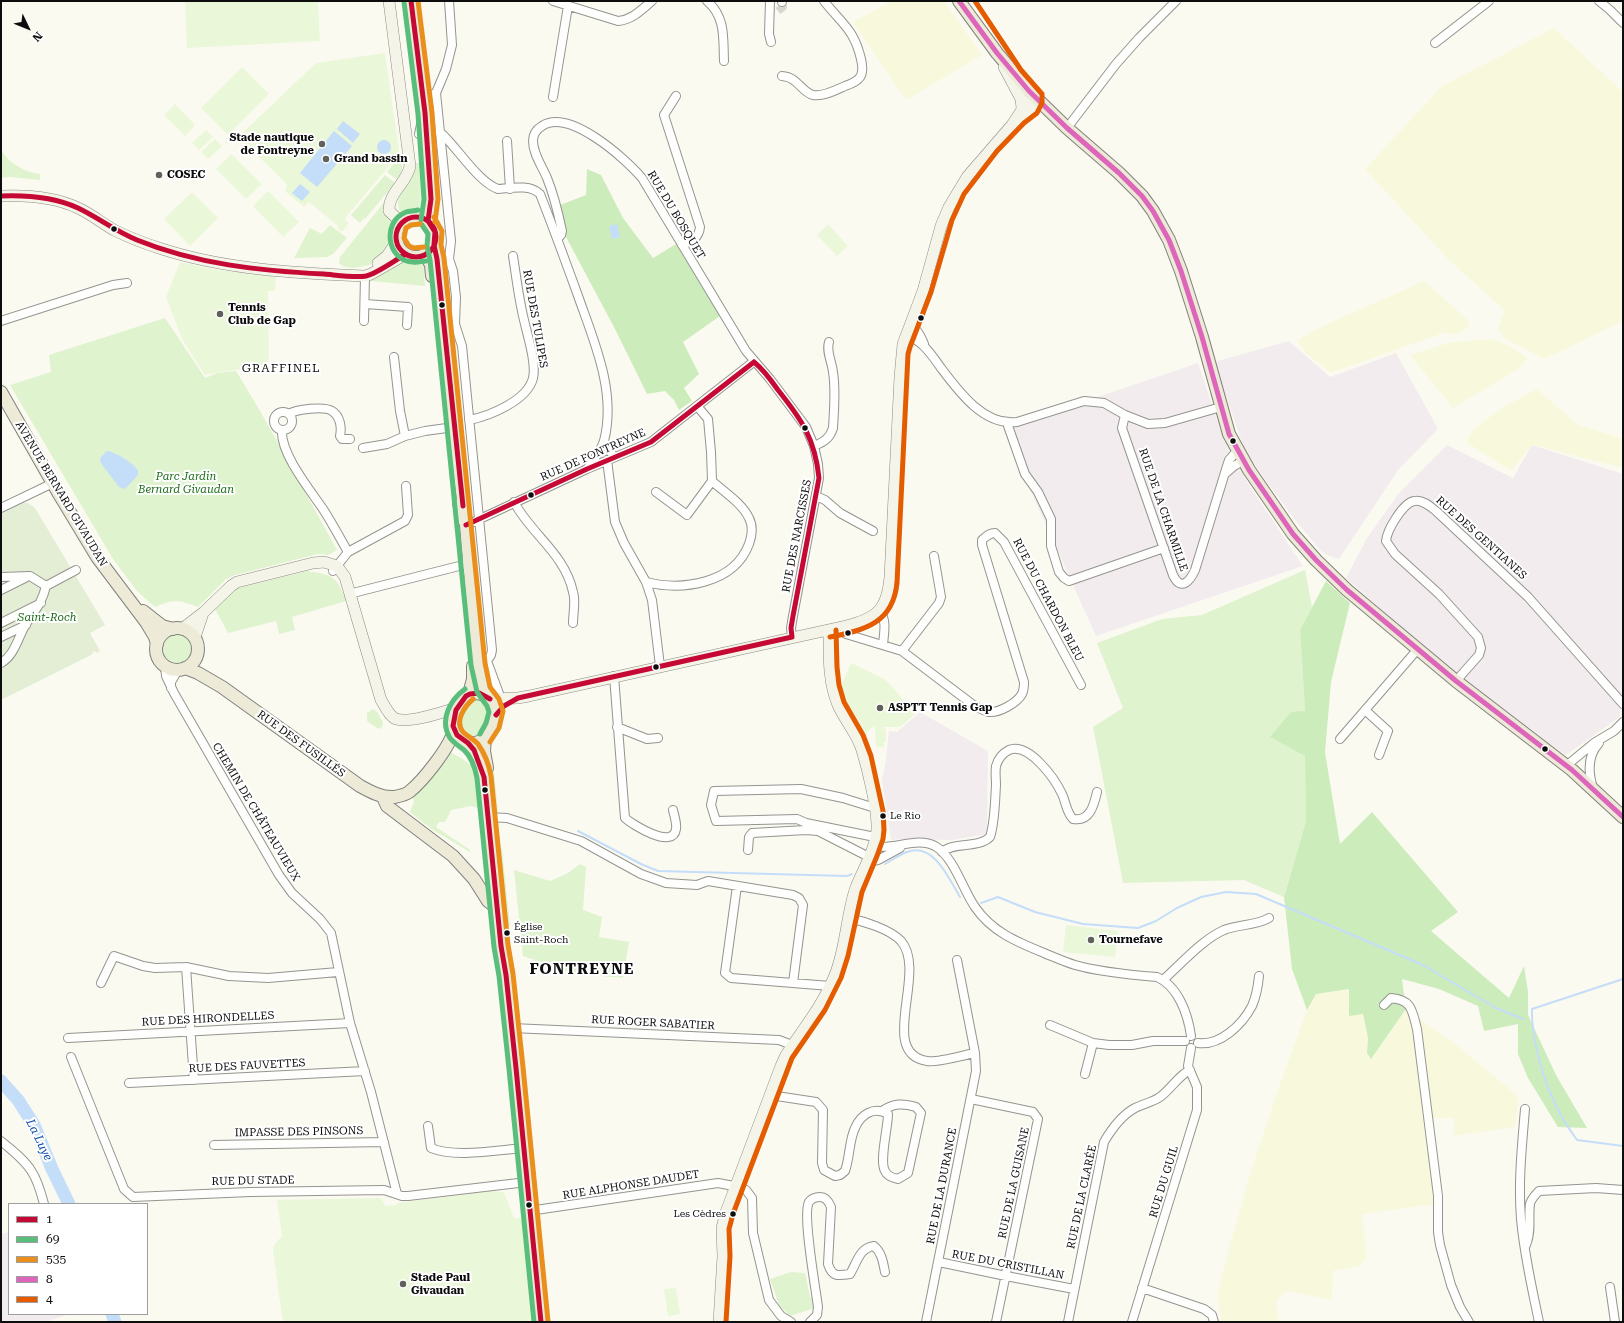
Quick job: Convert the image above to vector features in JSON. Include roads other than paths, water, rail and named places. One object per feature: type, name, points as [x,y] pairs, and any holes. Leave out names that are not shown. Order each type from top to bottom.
[{"type":"main road","points":[[388,1],[410,166],[407,177],[398,188],[393,206],[400,215],[415,220],[435,232],[434,244],[451,428]]},
{"type":"main road","points":[[241,266],[330,267],[362,270],[372,268],[387,256],[396,241],[397,232],[415,220],[424,211],[426,200],[407,1]]},
{"type":"main road","points":[[412,1],[423,98],[431,199],[415,220]]},
{"type":"main road","points":[[959,1],[997,53],[1015,74]]},
{"type":"main road","points":[[967,1],[1015,74],[1030,105]]},
{"type":"main road","points":[[997,53],[1018,92],[1022,103],[1047,109],[1130,184],[1146,201],[1162,225],[1181,271],[1202,336],[1226,426],[1240,456],[1283,521],[1304,547],[1347,590],[1417,650],[1571,769],[1623,816]]},
{"type":"main road","points":[[497,908],[488,901],[474,879],[460,863],[434,841],[387,806],[383,797],[399,796],[408,792],[441,755],[452,736],[456,708],[461,700],[469,694],[479,694],[493,698],[518,698],[833,629],[863,621],[880,610],[887,598],[890,576],[901,353],[906,335],[923,291],[941,226],[951,202],[967,177],[1030,105]]},
{"type":"main road","points":[[1,196],[29,196],[56,201],[78,208],[114,229],[145,243],[183,256],[241,266],[320,275],[365,276],[406,254]]},
{"type":"main road","points":[[396,241],[402,251],[406,254],[419,256],[425,254],[434,244]]},
{"type":"main road","points":[[425,254],[431,265],[451,428],[467,516],[479,672],[483,687],[493,698],[496,715]]},
{"type":"main road","name":"AVENUE BERNARD GIVAUDAN","points":[[1,392],[97,557],[125,595]]},
{"type":"main road","points":[[467,516],[463,565],[474,671],[469,694]]},
{"type":"main road","points":[[157,644],[162,634],[177,629],[204,612],[225,590],[237,582],[307,565],[335,568],[348,590],[381,700],[395,719],[403,720],[456,708]]},
{"type":"main road","points":[[125,595],[162,626],[189,632],[195,637],[198,654],[193,663],[181,669],[165,666],[158,658],[155,637],[146,622],[125,595]]},
{"type":"main road","points":[[195,637],[204,612]]},
{"type":"main road","points":[[719,1322],[723,1256],[722,1228],[735,1185],[781,1066],[792,1045],[814,1014],[830,986],[840,960],[848,918],[856,888],[868,859],[877,826],[875,808],[859,741],[841,710],[835,696],[832,680],[833,629]]},
{"type":"main road","name":"RUE DES FUSILLÉS","points":[[198,654],[204,667],[222,687]]},
{"type":"main road","name":"RUE DES FUSILLÉS","points":[[181,669],[198,673],[222,687],[360,786],[383,797]]},
{"type":"main road","points":[[441,755],[451,748],[467,742],[477,743],[485,738],[491,731],[496,715],[504,706],[518,698]]},
{"type":"main road","points":[[434,714],[443,717],[453,727],[459,737],[467,742],[481,764],[490,817],[506,945],[506,974]]},
{"type":"main road","points":[[485,738],[484,751],[497,908],[512,1028],[541,1322]]},
{"type":"street","points":[[449,1],[452,45],[446,69],[436,93],[451,241],[449,259],[453,271],[456,297],[455,324],[462,346],[469,420],[467,516],[492,650],[487,661],[479,672]]},
{"type":"street","points":[[553,1],[618,21],[632,18],[652,1]]},
{"type":"street","points":[[708,1],[719,15],[723,26],[724,61]]},
{"type":"street","points":[[782,76],[788,76],[813,95],[823,94],[854,83],[862,76],[863,69],[855,39],[824,1]]},
{"type":"street","points":[[1067,128],[1116,64],[1139,38],[1176,1]]},
{"type":"street","points":[[1435,43],[1489,1]]},
{"type":"street","points":[[1599,1],[1623,23]]},
{"type":"street","points":[[770,3],[778,11]]},
{"type":"street","points":[[770,3],[769,34],[771,42]]},
{"type":"street","points":[[553,97],[568,6]]},
{"type":"street","points":[[412,59],[416,65],[419,94],[423,98]]},
{"type":"street","points":[[419,134],[422,119],[420,102],[423,98],[436,93]]},
{"type":"street","points":[[676,96],[664,115],[700,227],[698,236],[694,240],[682,245]]},
{"type":"street","name":"RUE DU BOSQUET","points":[[587,469],[598,454],[604,442],[607,414],[606,392],[597,350],[558,238],[561,235],[562,230],[554,198],[534,148],[533,139],[535,133],[543,125],[552,121],[561,122],[594,136],[623,158],[642,178],[754,362]]},
{"type":"street","points":[[440,132],[489,184],[498,189],[536,189],[540,194],[558,238]]},
{"type":"street","points":[[507,141],[510,188]]},
{"type":"street","name":"RUE DES TULIPES","points":[[469,420],[476,419],[510,404],[529,388],[534,377],[533,361],[522,310],[513,256]]},
{"type":"street","points":[[364,321],[365,276]]},
{"type":"street","points":[[1,321],[113,285],[127,284]]},
{"type":"street","points":[[365,304],[408,307],[407,325]]},
{"type":"street","points":[[910,325],[913,326],[918,332],[925,347],[955,387],[972,404],[988,416],[1008,423],[1018,422],[1084,401],[1104,403],[1125,415],[1148,424],[1156,424],[1221,407]]},
{"type":"street","points":[[906,335],[914,338],[925,347]]},
{"type":"street","points":[[814,446],[827,440],[831,435],[833,428],[834,384],[828,347],[829,342]]},
{"type":"street","points":[[394,357],[400,411],[405,436]]},
{"type":"street","name":"RUE DE FONTREYNE","points":[[467,516],[491,512],[651,442],[754,362]]},
{"type":"street","name":"RUE DES NARCISSES","points":[[754,362],[767,375],[801,420],[814,446],[818,464],[819,478],[793,616],[791,628],[792,637]]},
{"type":"street","points":[[656,492],[685,518],[712,481],[708,419],[697,406]]},
{"type":"street","points":[[282,430],[276,427],[274,420],[280,412],[290,414],[296,411],[311,409],[328,409],[332,411],[341,423],[340,436],[342,439],[350,439]]},
{"type":"street","points":[[282,430],[286,429],[291,424],[292,421],[290,414]]},
{"type":"street","name":"RUE DE LA CHARMILLE","points":[[1125,415],[1122,428],[1176,580],[1184,584],[1195,570],[1229,460],[1240,456]]},
{"type":"street","points":[[1008,423],[1025,474],[1038,492],[1051,519],[1051,546],[1059,572],[1064,578],[1069,581],[1164,548]]},
{"type":"street","points":[[363,448],[387,444],[405,436],[425,431],[451,428]]},
{"type":"street","points":[[282,430],[282,440],[307,487],[322,508],[348,552]]},
{"type":"street","points":[[604,442],[611,459],[615,522],[624,543],[646,582],[652,600],[660,666]]},
{"type":"street","points":[[646,582],[660,586],[676,587],[692,585],[711,580],[725,573],[742,558],[751,538],[749,517],[739,505],[712,481]]},
{"type":"street","points":[[1,508],[38,493],[53,482]]},
{"type":"street","points":[[335,568],[348,552],[405,520],[408,515],[406,486]]},
{"type":"street","points":[[816,496],[825,500],[840,513],[873,531]]},
{"type":"street","name":"RUE DES GENTIANES","points":[[1456,681],[1478,655],[1481,648],[1478,637],[1439,594],[1395,554],[1386,541],[1390,528],[1406,506],[1412,501],[1419,501],[1436,511],[1528,596],[1623,704]]},
{"type":"street","points":[[514,502],[564,566],[574,593],[573,622]]},
{"type":"street","name":"RUE DU CHARDON BLEU","points":[[833,629],[902,651],[972,704],[990,712],[998,711],[1019,698],[1024,688],[1022,674],[982,545],[982,540],[987,535],[995,533],[1004,542],[1081,685]]},
{"type":"street","points":[[902,651],[939,603],[941,597],[934,556]]},
{"type":"street","points":[[348,590],[463,565]]},
{"type":"street","points":[[1,663],[12,650],[26,625],[41,603],[46,586],[76,570]]},
{"type":"street","points":[[1,577],[28,576],[46,586]]},
{"type":"street","points":[[1,590],[28,576]]},
{"type":"street","points":[[1,623],[41,603]]},
{"type":"street","points":[[880,610],[885,625],[883,645]]},
{"type":"street","points":[[1,637],[26,625]]},
{"type":"street","points":[[1340,739],[1417,650]]},
{"type":"street","points":[[487,661],[493,698]]},
{"type":"street","name":"CHEMIN DE CHÂTEAUVIEUX","points":[[165,666],[166,676],[171,688],[279,875],[292,893],[326,926],[332,939],[350,1022],[365,1071],[397,1194]]},
{"type":"street","points":[[171,688],[171,682],[181,669]]},
{"type":"street","points":[[614,676],[625,818],[657,836],[669,836],[674,834],[676,829],[674,810]]},
{"type":"street","points":[[1365,710],[1388,731],[1380,755]]},
{"type":"street","points":[[1593,789],[1589,764],[1592,753],[1605,738],[1623,722]]},
{"type":"street","points":[[618,726],[647,739],[658,738]]},
{"type":"street","points":[[1589,764],[1583,771],[1571,769],[1580,754],[1594,743],[1605,738]]},
{"type":"street","points":[[942,852],[945,849],[985,841],[990,837],[996,767],[1002,755],[1012,749],[1018,748],[1025,750],[1036,759],[1060,789],[1068,812],[1073,819],[1081,819],[1090,813],[1097,792]]},
{"type":"street","points":[[1580,754],[1589,764]]},
{"type":"street","points":[[875,808],[843,798],[801,790],[714,791],[711,805],[716,821],[797,819],[806,823],[874,841],[889,848],[921,842],[934,846],[949,860],[974,906],[985,920],[998,932],[1019,943],[1074,965],[1091,969],[1156,977],[1163,980],[1173,991],[1190,1021],[1188,1038]]},
{"type":"street","points":[[490,817],[507,818],[581,841],[641,874],[666,883],[697,885],[708,881],[799,898],[803,905],[793,983]]},
{"type":"street","points":[[748,850],[752,833],[806,830],[818,832],[868,859],[878,860],[905,844]]},
{"type":"street","points":[[737,886],[725,972],[731,978],[830,986]]},
{"type":"street","points":[[848,918],[892,933],[901,941],[906,950],[910,965],[903,1027],[905,1044],[910,1054],[928,1061],[975,1053]]},
{"type":"street","points":[[1163,980],[1203,944],[1218,933],[1236,927],[1256,924],[1269,918]]},
{"type":"street","points":[[101,983],[114,956],[143,966],[155,968],[186,967],[229,976],[268,978],[338,972]]},
{"type":"street","name":"RUE DE LA DURANCE","points":[[926,1322],[976,1071],[975,1053],[957,960]]},
{"type":"street","points":[[186,967],[194,1080]]},
{"type":"street","points":[[1050,1025],[1093,1043],[1123,1046],[1153,1041],[1188,1038],[1197,1039],[1195,1046],[1208,1043],[1220,1039],[1230,1032],[1242,1020],[1252,1006],[1257,991],[1259,976]]},
{"type":"street","points":[[1384,1005],[1391,998],[1399,999],[1408,1003],[1412,1009],[1417,1029],[1438,1196],[1438,1232],[1440,1245],[1451,1286],[1460,1307],[1469,1322]]},
{"type":"street","name":"RUE DES HIRONDELLES","points":[[68,1038],[350,1022]]},
{"type":"street","name":"RUE ROGER SABATIER","points":[[512,1028],[771,1040],[784,1041],[792,1045]]},
{"type":"street","points":[[1085,1074],[1093,1043]]},
{"type":"street","name":"RUE DU GUIL","points":[[1132,1322],[1197,1110],[1197,1087],[1188,1062],[1195,1046]]},
{"type":"street","name":"RUE DU STADE","points":[[71,1057],[124,1190],[133,1197],[250,1192],[378,1190],[408,1196],[527,1182]]},
{"type":"street","name":"RUE DE LA CLARÉE","points":[[1068,1322],[1104,1142],[1110,1132],[1124,1116],[1134,1108],[1159,1098],[1171,1088],[1184,1073],[1190,1070]]},
{"type":"street","name":"RUE DES FAUVETTES","points":[[129,1083],[365,1071]]},
{"type":"street","points":[[770,1095],[816,1102],[820,1106],[823,1110],[822,1163],[824,1170],[835,1176],[845,1171],[854,1129],[869,1112],[876,1110],[888,1114],[882,1163],[885,1172],[891,1177],[898,1179],[908,1173],[921,1113],[916,1107],[899,1104],[890,1106],[882,1111]]},
{"type":"street","name":"RUE DE LA GUISANE","points":[[971,1099],[1033,1112],[1038,1119],[996,1322]]},
{"type":"street","points":[[1525,1109],[1520,1172],[1521,1219],[1539,1322]]},
{"type":"street","points":[[428,1126],[431,1148],[440,1152],[524,1148]]},
{"type":"street","points":[[1,1142],[19,1157],[32,1172],[44,1203]]},
{"type":"street","name":"IMPASSE DES PINSONS","points":[[214,1145],[384,1142]]},
{"type":"street","name":"RUE ALPHONSE DAUDET","points":[[529,1211],[718,1183],[735,1185]]},
{"type":"street","points":[[735,1185],[746,1190],[752,1198],[753,1233],[769,1300],[781,1316],[791,1322]]},
{"type":"street","points":[[1525,1247],[1528,1241],[1530,1202],[1539,1191],[1596,1188],[1623,1190]]},
{"type":"street","points":[[810,1322],[817,1315],[818,1307],[809,1245],[807,1211],[809,1203],[813,1198],[821,1197],[828,1200],[831,1207],[828,1264],[830,1271],[836,1275],[850,1274],[861,1252],[867,1247],[874,1246],[882,1256],[885,1272]]},
{"type":"street","name":"RUE DU CRISTILLAN","points":[[938,1262],[1074,1289]]},
{"type":"street","points":[[1610,1287],[1615,1322]]},
{"type":"street","points":[[1142,1288],[1204,1309],[1212,1315],[1214,1322]]},
{"type":"water","points":[[343,121],[360,134],[353,143],[337,129]]},
{"type":"water","name":"Grand bassin","points":[[334,131],[352,146],[317,187],[300,173]]},
{"type":"water","points":[[381,140],[387,140],[391,144],[391,150],[387,154],[381,154],[377,150],[377,144]]},
{"type":"water","points":[[300,184],[310,192],[302,201],[292,193]]},
{"type":"water","points":[[617,224],[620,237],[612,239],[609,226]]},
{"type":"water","points":[[107,451],[124,458],[138,471],[138,475],[125,489],[119,487],[101,463],[100,458]]},
{"type":"waterway","points":[[578,831],[641,864],[658,871],[847,876],[852,874]]},
{"type":"waterway","points":[[885,864],[907,852],[917,850],[925,852],[940,864],[960,897]]},
{"type":"waterway","points":[[981,903],[998,897],[1035,912],[1083,924],[1138,928],[1156,921],[1177,908],[1201,897],[1226,892],[1256,894],[1423,965],[1496,1008],[1523,1019]]},
{"type":"waterway","points":[[1623,979],[1532,1009],[1532,1021],[1539,1060],[1547,1086],[1566,1124],[1577,1140],[1623,1146]]},
{"type":"waterway","name":"La Luye","points":[[1,1081],[18,1100],[34,1125],[52,1169],[69,1203]]},
{"type":"waterway","name":"La Luye","points":[[112,1315],[115,1322]]},
{"type":"tunnel","points":[[778,11],[783,7],[782,2]]},
{"type":"place","name":"Stade nautique de Fontreyne","points":[[322,144]]},
{"type":"place","name":"Grand bassin","points":[[326,159]]},
{"type":"place","name":"COSEC","points":[[159,175]]},
{"type":"place","name":"Tennis Club de Gap","points":[[220,314]]},
{"type":"place","name":"ASPTT Tennis Gap","points":[[880,708]]},
{"type":"place","name":"Le Rio","points":[[883,816]]},
{"type":"place","name":"Église Saint-Roch","points":[[507,933]]},
{"type":"place","name":"Tournefave","points":[[1091,940]]},
{"type":"place","name":"Les Cèdres","points":[[733,1214]]},
{"type":"place","name":"Stade Paul Givaudan","points":[[403,1284]]},
{"type":"district","name":"GRAFFINEL","points":[[281,368]]},
{"type":"district","name":"FONTREYNE","points":[[582,970]]},
{"type":"park label","name":"Parc Jardin Bernard Givaudan","points":[[186,483]]},
{"type":"park label","name":"Saint-Roch","points":[[47,618]]}]
